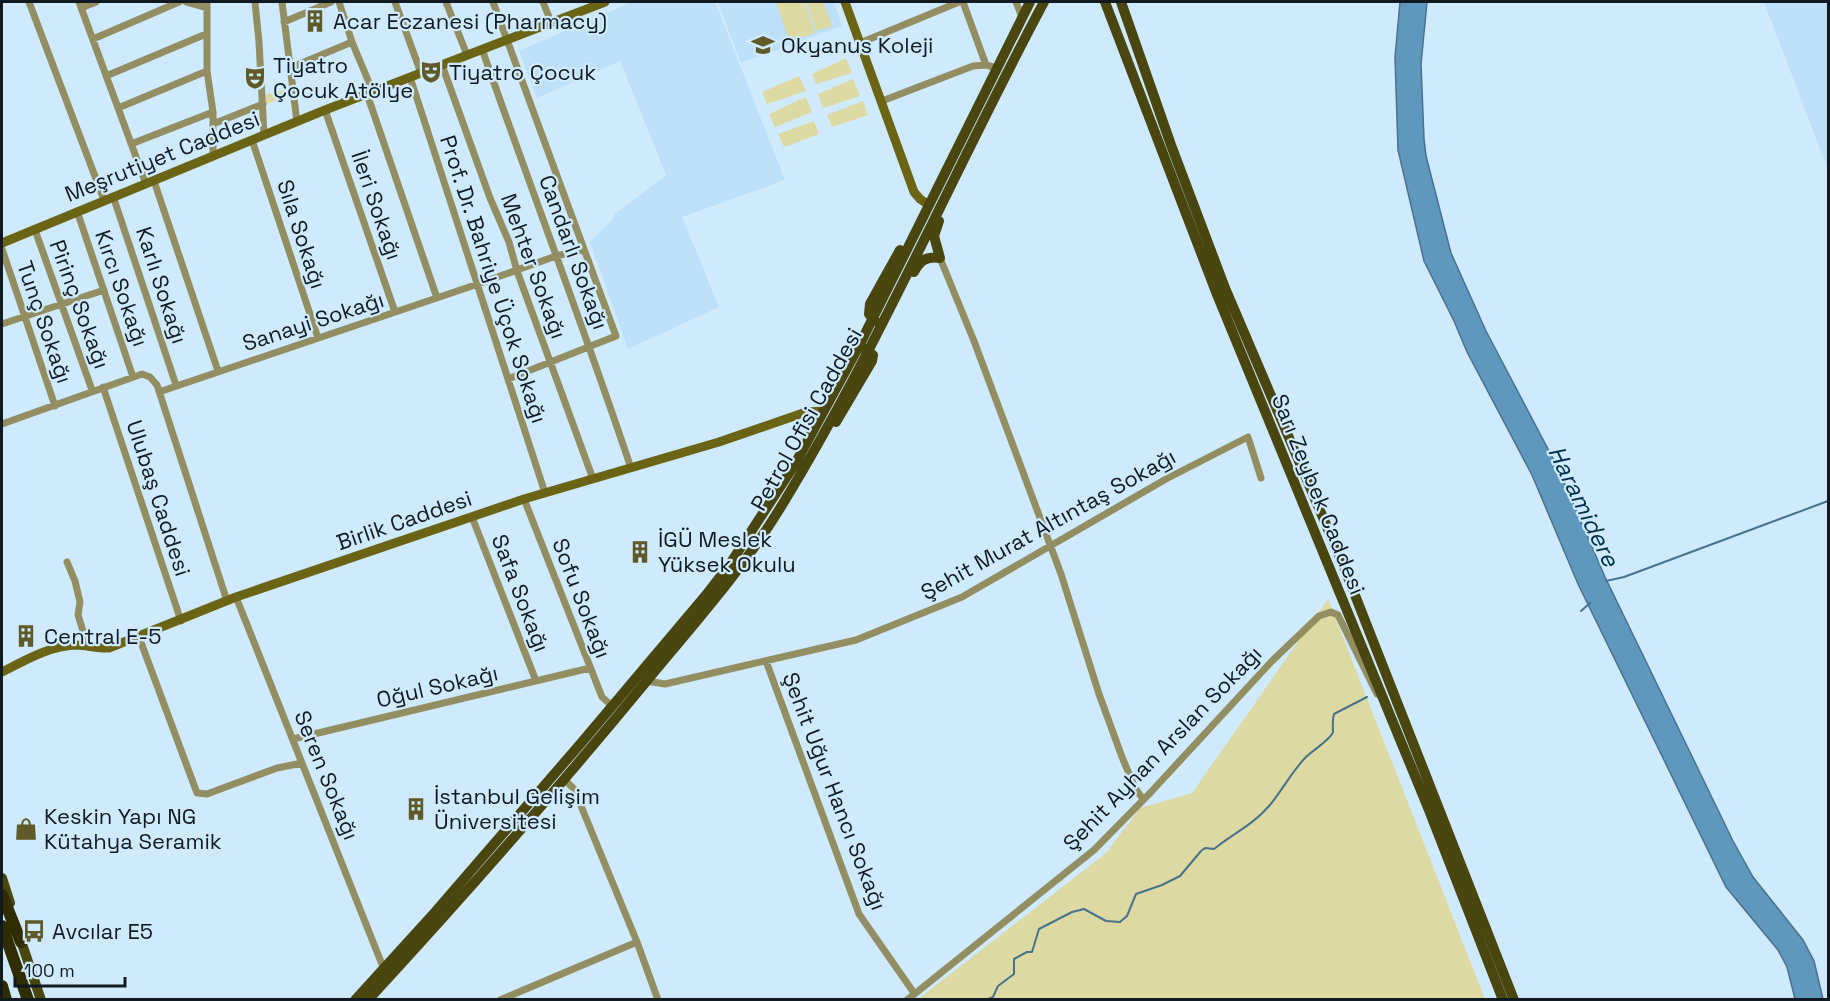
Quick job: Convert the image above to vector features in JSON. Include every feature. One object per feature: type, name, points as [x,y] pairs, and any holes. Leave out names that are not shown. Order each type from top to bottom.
[{"type":"highway","points":[[2,895],[21,942]]},
{"type":"highway","points":[[2,926],[28,999]]},
{"type":"highway","points":[[2,986],[6,999]]},
{"type":"main road","points":[[957,174],[935,230],[935,242],[940,258],[928,258],[918,265],[888,321],[878,321],[869,314],[870,304],[896,256],[929,205],[991,67],[1030,2]]},
{"type":"main road","name":"Petrol Ofisi Caddesi","points":[[368,999],[507,846],[564,779],[730,564],[783,485],[824,411],[863,348],[957,174],[1034,19],[1045,2]]},
{"type":"main road","name":"Sarı Zeybek Caddesi","points":[[1121,2],[1171,145],[1225,288],[1342,562],[1514,999]]},
{"type":"main road","name":"Sarı Zeybek Caddesi","points":[[1105,4],[1220,303],[1503,999]]},
{"type":"main road","name":"Petrol Ofisi Caddesi","points":[[355,999],[617,709],[646,681],[722,590],[811,462],[872,361],[873,356],[863,348]]},
{"type":"main road","points":[[2,878],[41,999]]},
{"type":"street","name":"Karlı Sokağı","points":[[29,2],[108,198],[176,385]]},
{"type":"street","points":[[96,2],[80,5],[131,144],[150,182],[218,371]]},
{"type":"street","points":[[93,39],[179,2]]},
{"type":"street","points":[[186,2],[207,5],[207,71],[213,112],[213,156]]},
{"type":"street","points":[[255,2],[264,135]]},
{"type":"street","points":[[282,2],[297,122]]},
{"type":"street","points":[[284,22],[331,2]]},
{"type":"street","points":[[339,2],[437,298]]},
{"type":"street","points":[[394,2],[422,73]]},
{"type":"street","points":[[446,2],[467,55]]},
{"type":"street","points":[[493,2],[616,336],[508,379]]},
{"type":"street","points":[[543,2],[551,22]]},
{"type":"street","name":"Meşrutiyet Caddesi","points":[[2,243],[325,110],[600,2]]},
{"type":"street","points":[[845,2],[914,192],[929,205]]},
{"type":"street","points":[[860,43],[961,2],[991,67],[973,66],[882,101]]},
{"type":"street","points":[[1016,2],[1022,17]]},
{"type":"street","points":[[106,76],[206,34]]},
{"type":"street","points":[[290,68],[352,42]]},
{"type":"street","name":"Candarlı Sokağı","points":[[482,49],[590,346],[631,468]]},
{"type":"street","name":"Mehter Sokağı","points":[[442,65],[490,198],[509,242],[517,271],[593,479]]},
{"type":"street","points":[[118,108],[207,71]]},
{"type":"street","name":"Prof. Dr. Bahriye Üçok Sokağı","points":[[410,77],[545,493]]},
{"type":"street","points":[[213,124],[263,104]]},
{"type":"street","name":"İleri Sokağı","points":[[325,110],[395,312]]},
{"type":"street","points":[[131,144],[213,112]]},
{"type":"street","name":"Sıla Sokağı","points":[[252,140],[318,338]]},
{"type":"street","name":"Kırcı Sokağı","points":[[77,211],[133,377]]},
{"type":"street","name":"Pirinç Sokağı","points":[[35,230],[92,390]]},
{"type":"street","name":"Tunç Sokağı","points":[[2,249],[55,406]]},
{"type":"street","name":"Sanayi Sokağı","points":[[159,392],[556,256],[584,250]]},
{"type":"street","points":[[940,258],[974,341],[1050,546],[1110,725],[1135,788],[1143,799]]},
{"type":"street","points":[[2,324],[104,290]]},
{"type":"street","name":"Seren Sokağı","points":[[133,377],[142,374],[150,377],[157,385],[232,599],[293,739],[383,967]]},
{"type":"street","points":[[2,424],[133,377]]},
{"type":"street","name":"Ulubaş Caddesi","points":[[103,387],[180,621]]},
{"type":"street","name":"Birlik Caddesi","points":[[2,672],[48,650],[79,645],[109,648],[232,599],[524,499],[719,442],[806,412],[824,411]]},
{"type":"street","name":"Şehit Murat Altıntaş Sokağı","points":[[646,681],[665,684],[856,640],[941,606],[962,597],[1166,479],[1248,437],[1261,478]]},
{"type":"street","name":"Sofu Sokağı","points":[[524,499],[602,698],[617,709]]},
{"type":"street","name":"Safa Sokağı","points":[[472,517],[536,681]]},
{"type":"street","points":[[67,562],[75,581],[80,602],[78,615],[88,647]]},
{"type":"street","name":"Şehit Ayhan Arslan Sokağı","points":[[908,999],[1094,850],[1271,662],[1324,613],[1331,612],[1338,615],[1398,736]]},
{"type":"street","points":[[139,637],[197,794],[207,794],[278,768],[302,763]]},
{"type":"street","name":"Şehit Uğur Hancı Sokağı","points":[[766,661],[859,914],[914,993]]},
{"type":"street","name":"Oğul Sokağı","points":[[293,739],[590,668]]},
{"type":"street","points":[[564,779],[574,789],[658,999]]},
{"type":"street","points":[[500,999],[637,942]]},
{"type":"shaded area","points":[[632,2],[715,2],[785,180],[682,217],[719,307],[628,349],[590,242],[615,214],[666,175],[620,61],[537,98],[519,51]]},
{"type":"shaded area","name":"Okyanus Koleji","points":[[718,2],[834,2],[842,26],[741,63]]},
{"type":"shaded area","points":[[776,2],[804,2],[815,33],[790,42]]},
{"type":"shaded area","points":[[806,2],[823,2],[832,26],[816,31]]},
{"type":"shaded area","points":[[1400,2],[1427,2],[1421,64],[1424,139],[1426,156],[1451,253],[1486,331],[1558,468],[1605,577],[1733,841],[1753,877],[1803,940],[1814,961],[1823,999],[1795,999],[1787,967],[1778,950],[1726,887],[1578,584],[1532,475],[1467,352],[1424,261],[1398,150],[1395,57]]},
{"type":"shaded area","points":[[1764,2],[1828,2],[1828,170]]},
{"type":"shaded area","points":[[846,58],[852,73],[816,84],[812,74]]},
{"type":"shaded area","points":[[799,76],[806,91],[767,104],[762,92]]},
{"type":"shaded area","points":[[853,79],[860,96],[823,108],[818,94]]},
{"type":"shaded area","points":[[290,88],[291,96],[266,104],[265,95]]},
{"type":"shaded area","points":[[806,97],[812,112],[775,127],[769,114]]},
{"type":"shaded area","points":[[863,101],[868,115],[832,127],[827,115]]},
{"type":"shaded area","points":[[814,121],[819,134],[784,147],[778,134]]},
{"type":"shaded area","points":[[1328,599],[1485,999],[917,1000],[1106,853],[1140,808],[1192,793]]},
{"type":"waterway","name":"Haramidere","points":[[1606,581],[1624,577],[1828,501]]},
{"type":"waterway","points":[[1581,611],[1590,603]]},
{"type":"waterway","points":[[986,1000],[993,997],[998,986],[1014,974],[1014,959],[1027,952],[1032,952],[1039,929],[1072,912],[1084,909],[1106,921],[1120,922],[1127,916],[1136,894],[1180,876],[1201,851],[1205,848],[1214,849],[1256,819],[1274,800],[1306,757],[1332,735],[1334,714],[1367,697]]},
{"type":"place","name":"Acar Eczanesi (Pharmacy)","points":[[315,21]]},
{"type":"place","name":"Okyanus Koleji","points":[[763,45]]},
{"type":"place","name":"Tiyatro Çocuk","points":[[431,72]]},
{"type":"place","name":"Tiyatro Çocuk Atölye","points":[[255,78]]},
{"type":"place","name":"İGÜ Meslek Yüksek Okulu","points":[[640,552]]},
{"type":"place","name":"Central E-5","points":[[26,636]]},
{"type":"place","name":"İstanbul Gelişim Üniversitesi","points":[[416,809]]},
{"type":"place","name":"Keskin Yapı NG Kütahya Seramik","points":[[26,829]]},
{"type":"place","name":"Avcılar E5","points":[[34,931]]}]
